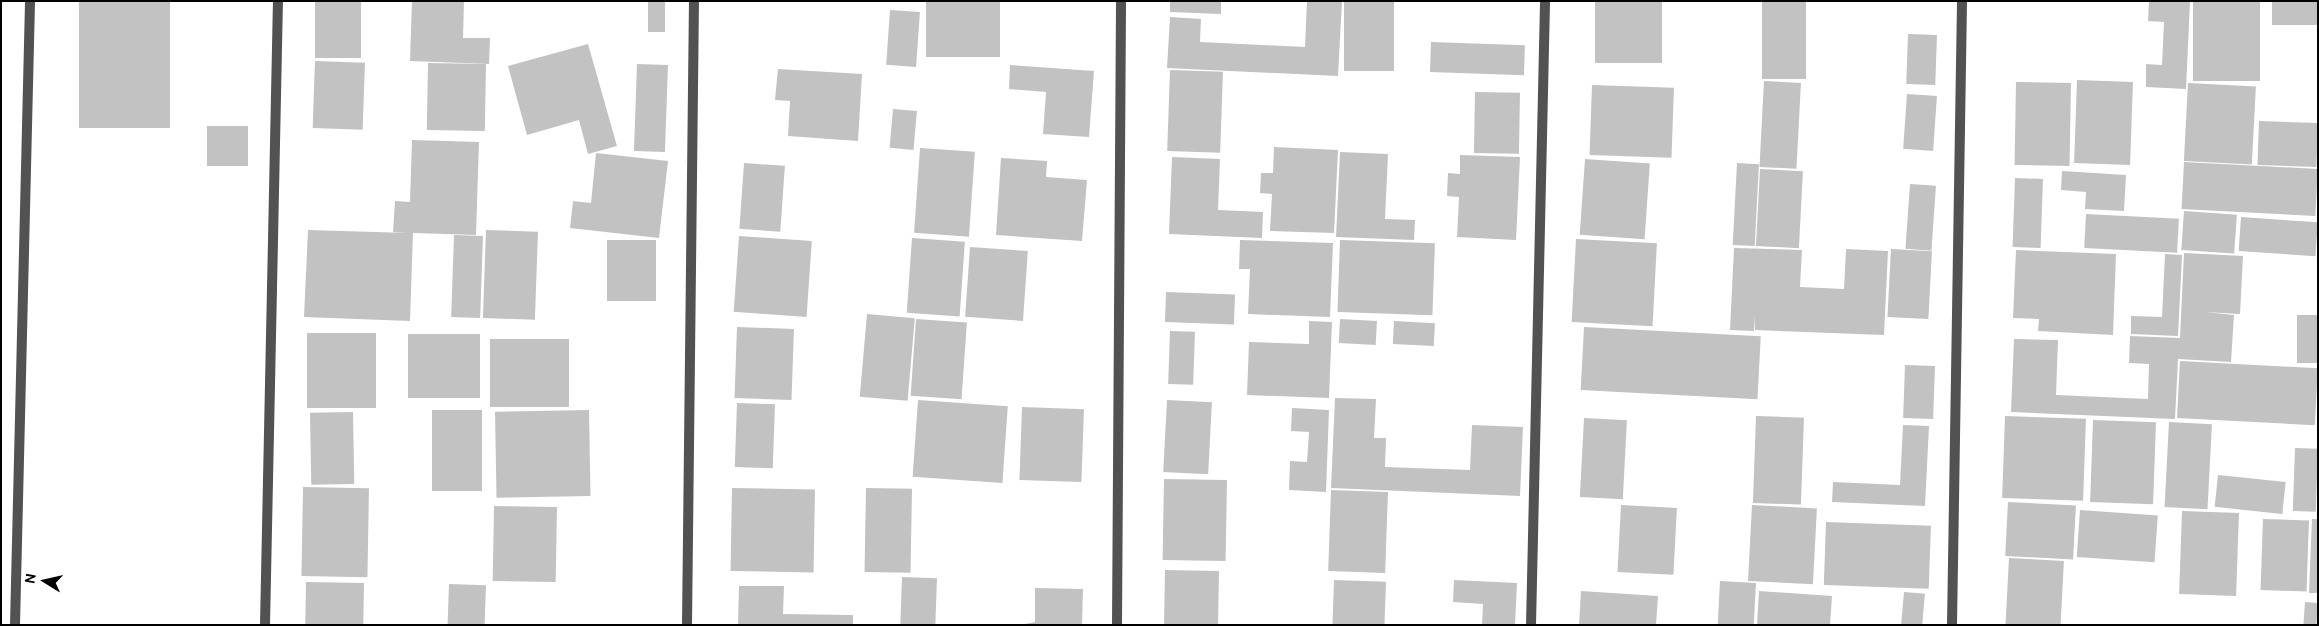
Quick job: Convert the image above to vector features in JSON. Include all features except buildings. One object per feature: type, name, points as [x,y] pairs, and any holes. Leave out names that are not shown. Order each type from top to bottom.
[{"type":"street","points":[[15,625],[30,1]]},
{"type":"street","points":[[265,625],[278,1]]},
{"type":"street","points":[[687,625],[694,1]]},
{"type":"street","points":[[1117,625],[1121,1]]},
{"type":"street","points":[[1531,625],[1545,1]]},
{"type":"street","points":[[1952,625],[1962,1]]}]
